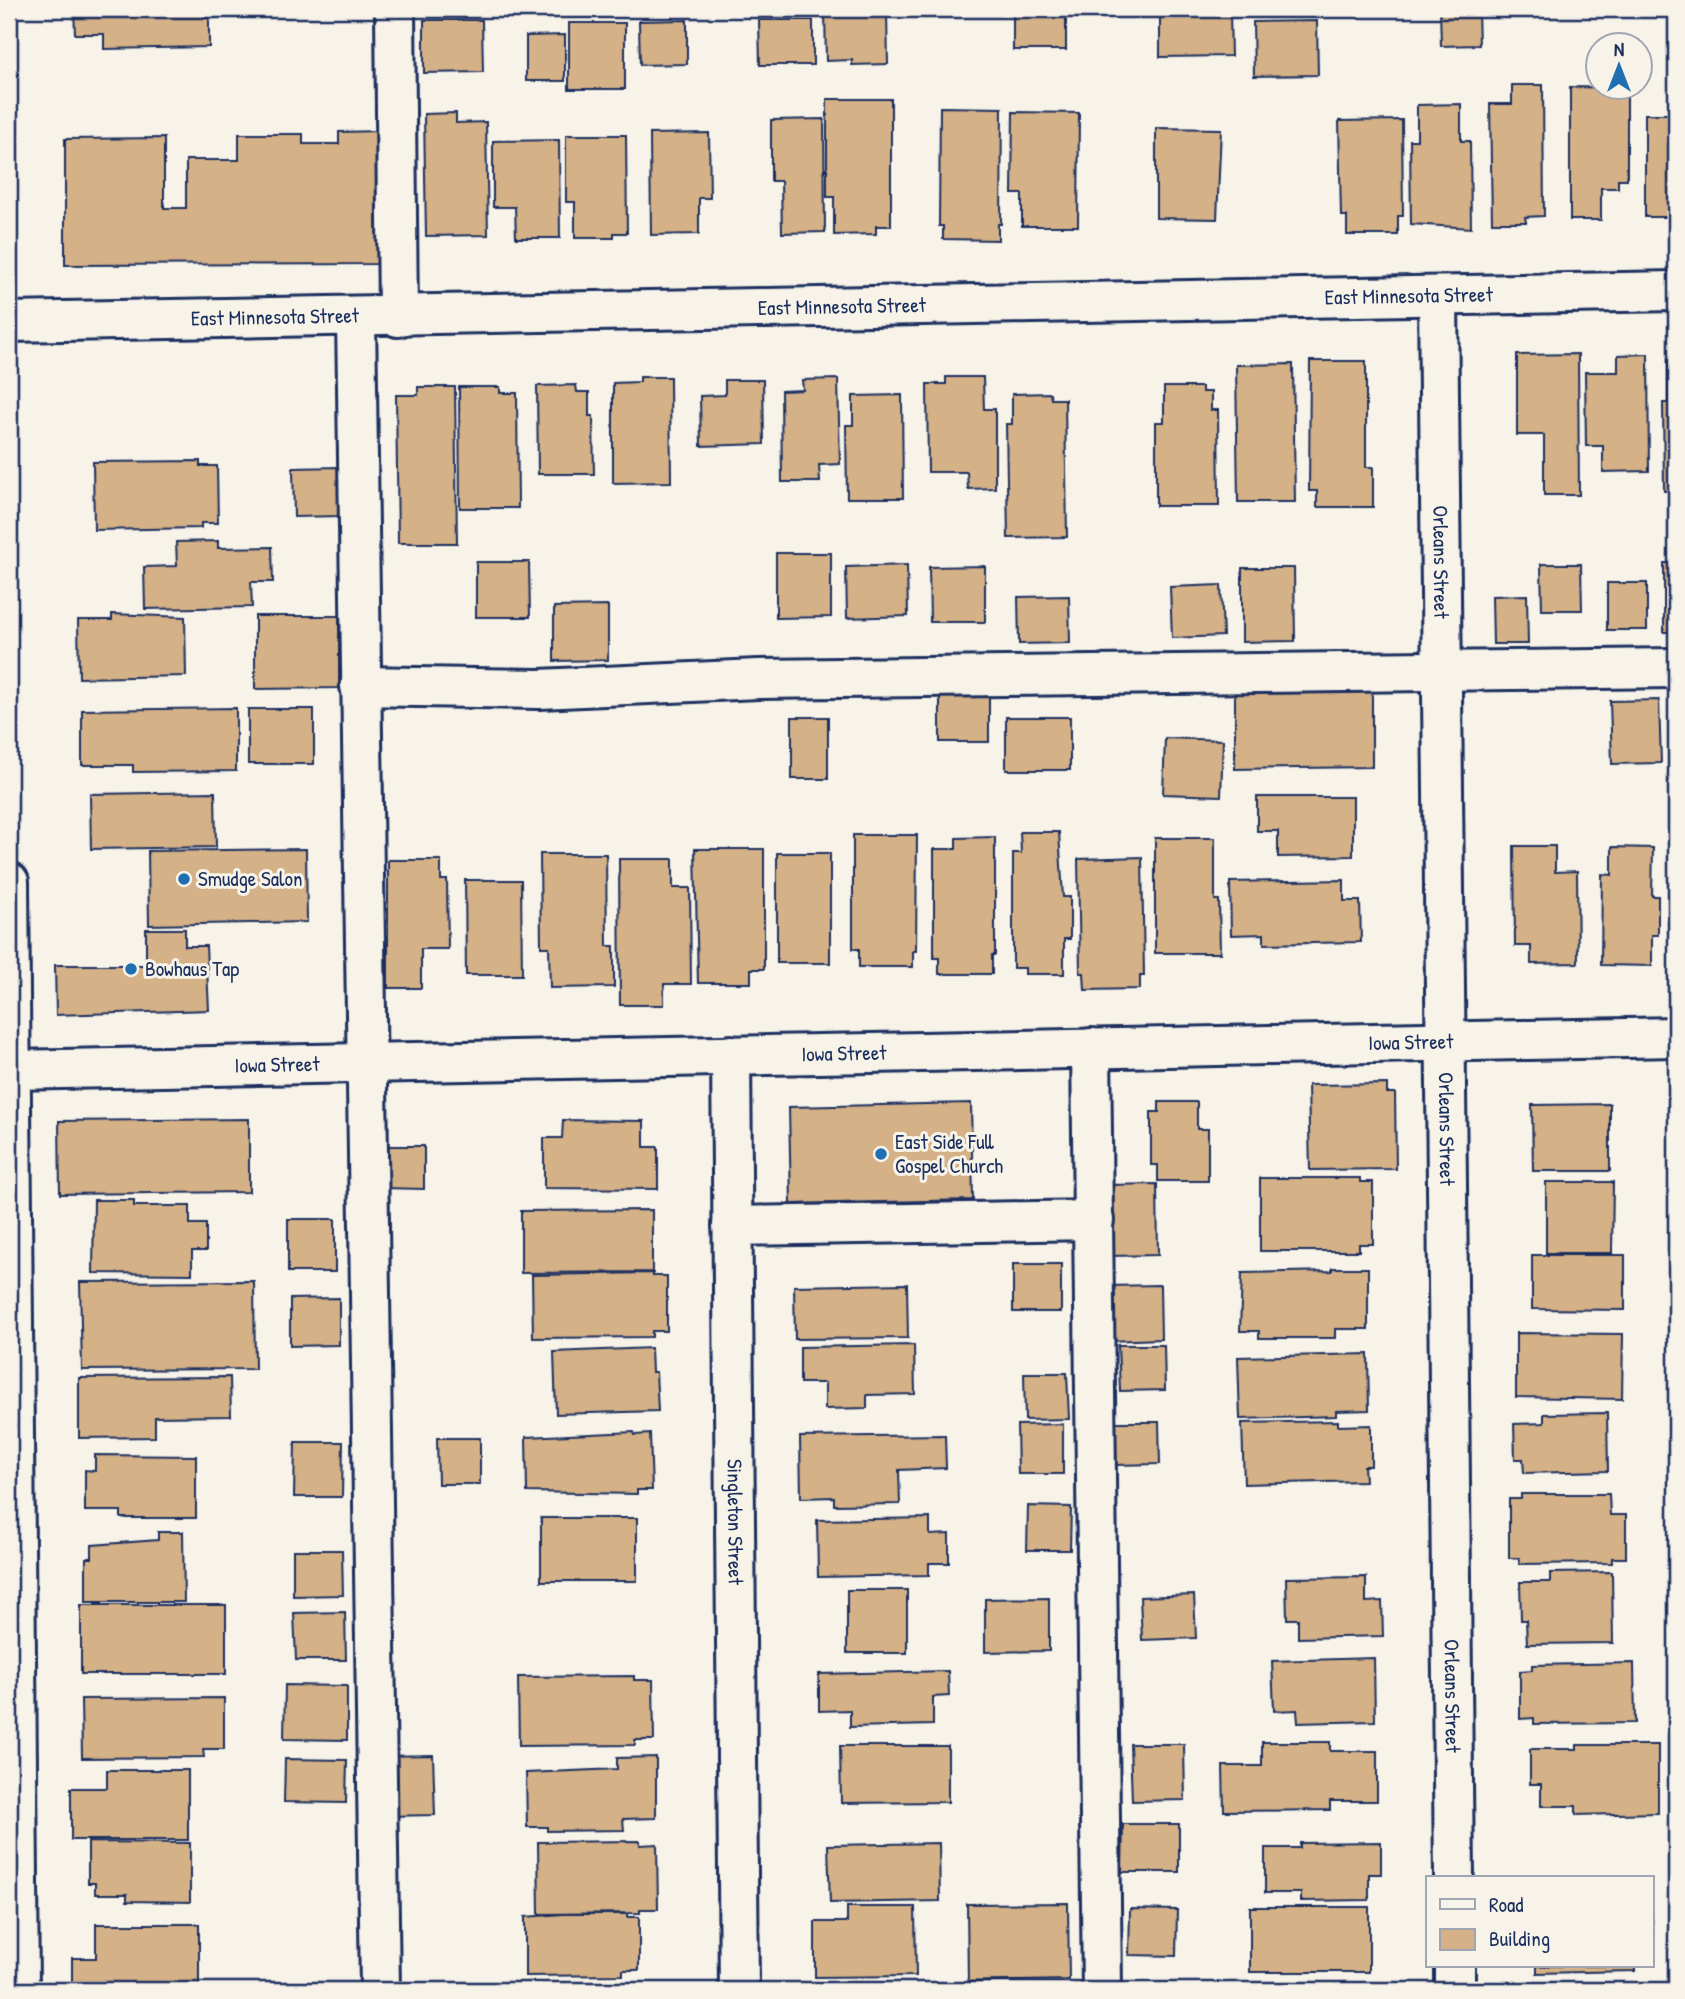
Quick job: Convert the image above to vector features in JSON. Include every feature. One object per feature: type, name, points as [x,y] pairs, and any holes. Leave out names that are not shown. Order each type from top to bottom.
[{"type":"street","points":[[395,9],[398,317]]},
{"type":"street","name":"East Minnesota Street","points":[[9,322],[355,318],[1676,291]]},
{"type":"street","name":"Orleans Street","points":[[1438,296],[1454,1876]]},
{"type":"street","points":[[355,318],[380,1990]]},
{"type":"street","points":[[360,686],[540,690],[758,678],[1676,668]]},
{"type":"street","points":[[9,882],[13,1888],[19,1990]]},
{"type":"street","name":"Iowa Street","points":[[11,1070],[1676,1037]]},
{"type":"street","points":[[1091,1048],[1102,1990]]},
{"type":"street","name":"Singleton Street","points":[[731,1055],[739,1990]]},
{"type":"street","points":[[732,1226],[1094,1220]]},
{"type":"street","points":[[1455,1968],[1455,1990]]},
{"type":"building","points":[[74,9],[204,9],[204,18],[209,18],[209,47],[104,49],[104,34],[75,34]]},
{"type":"building","points":[[1440,9],[1478,9],[1479,45],[1441,46]]},
{"type":"building","points":[[1066,10],[1066,50],[1013,50],[1013,11]]},
{"type":"building","points":[[1230,12],[1231,56],[1160,57],[1160,13]]},
{"type":"building","points":[[825,13],[887,13],[888,64],[852,65],[852,60],[826,61]]},
{"type":"building","points":[[424,20],[482,20],[483,72],[424,73]]},
{"type":"building","points":[[687,20],[687,64],[640,65],[639,21]]},
{"type":"building","points":[[759,20],[813,20],[813,65],[760,65]]},
{"type":"building","points":[[1317,21],[1318,75],[1254,76],[1253,22]]},
{"type":"building","points":[[569,23],[625,23],[625,89],[569,89]]},
{"type":"building","points":[[565,35],[565,81],[526,81],[526,36]]},
{"type":"building","points":[[1512,85],[1543,85],[1544,216],[1525,217],[1526,222],[1492,222],[1490,104],[1512,104]]},
{"type":"building","points":[[1570,87],[1584,87],[1584,102],[1627,102],[1627,179],[1618,179],[1618,188],[1601,188],[1601,220],[1570,220]]},
{"type":"building","points":[[827,99],[891,99],[891,226],[876,226],[876,234],[834,235],[834,197],[827,197]]},
{"type":"building","points":[[1461,104],[1461,141],[1470,141],[1471,228],[1411,224],[1410,140],[1417,140],[1417,105]]},
{"type":"building","points":[[940,107],[1002,108],[1001,224],[998,224],[998,240],[943,239],[943,226],[939,226]]},
{"type":"building","points":[[1013,112],[1079,113],[1078,226],[1022,226],[1022,194],[1012,194]]},
{"type":"building","points":[[456,113],[456,123],[486,122],[488,235],[426,236],[424,114]]},
{"type":"building","points":[[1645,114],[1676,114],[1676,217],[1645,217]]},
{"type":"building","points":[[824,119],[825,232],[782,233],[781,181],[771,181],[771,120]]},
{"type":"building","points":[[1402,120],[1403,216],[1398,216],[1398,235],[1347,235],[1347,216],[1341,216],[1339,121]]},
{"type":"building","points":[[1156,128],[1221,129],[1217,219],[1156,218]]},
{"type":"building","points":[[380,131],[381,264],[65,265],[65,139],[164,138],[164,208],[186,208],[186,160],[239,160],[239,134],[303,134],[303,144],[339,144],[339,132]]},
{"type":"building","points":[[709,133],[710,198],[699,198],[699,234],[651,235],[650,134]]},
{"type":"building","points":[[566,135],[626,135],[627,233],[614,233],[614,238],[575,238],[575,202],[566,202]]},
{"type":"building","points":[[559,140],[560,238],[516,238],[515,207],[493,207],[493,141]]},
{"type":"building","points":[[1578,354],[1579,495],[1544,495],[1544,435],[1517,435],[1517,355]]},
{"type":"building","points":[[1648,354],[1649,471],[1603,472],[1603,446],[1586,446],[1585,372],[1618,372],[1618,355]]},
{"type":"building","points":[[1676,359],[1676,491],[1664,491],[1663,403],[1668,403],[1668,360]]},
{"type":"building","points":[[1310,361],[1366,361],[1366,467],[1373,467],[1373,507],[1317,507],[1317,491],[1309,491]]},
{"type":"building","points":[[1293,364],[1295,502],[1238,502],[1236,365]]},
{"type":"building","points":[[640,377],[670,377],[671,482],[613,483],[613,383],[640,382]]},
{"type":"building","points":[[946,377],[983,377],[984,409],[995,409],[995,488],[968,489],[967,472],[928,472],[927,384],[946,384]]},
{"type":"building","points":[[838,379],[840,464],[819,465],[820,482],[782,482],[781,391],[803,390],[802,380]]},
{"type":"building","points":[[725,380],[763,380],[764,444],[701,446],[700,396],[725,395]]},
{"type":"building","points":[[576,385],[577,392],[589,392],[589,416],[593,416],[594,474],[538,474],[537,386]]},
{"type":"building","points":[[418,387],[455,387],[457,543],[398,543],[396,395],[418,395]]},
{"type":"building","points":[[459,387],[500,387],[500,393],[517,393],[518,508],[460,508]]},
{"type":"building","points":[[1164,387],[1202,387],[1202,392],[1211,392],[1211,410],[1218,410],[1219,506],[1156,506],[1156,422],[1164,422]]},
{"type":"building","points":[[1050,393],[1051,399],[1065,399],[1067,537],[1008,538],[1006,424],[1012,424],[1012,394]]},
{"type":"building","points":[[902,395],[903,498],[847,498],[846,425],[853,425],[853,396]]},
{"type":"building","points":[[200,461],[200,466],[217,466],[218,523],[201,523],[201,528],[94,530],[93,462]]},
{"type":"building","points":[[340,467],[341,516],[294,517],[293,468]]},
{"type":"building","points":[[218,541],[218,548],[272,547],[273,582],[251,582],[252,607],[145,609],[144,567],[177,566],[176,542]]},
{"type":"building","points":[[776,553],[831,553],[831,617],[776,618]]},
{"type":"building","points":[[476,562],[529,562],[530,617],[476,617]]},
{"type":"building","points":[[1664,563],[1676,563],[1676,632],[1664,632]]},
{"type":"building","points":[[1541,564],[1581,564],[1582,610],[1542,610]]},
{"type":"building","points":[[907,565],[908,616],[847,618],[846,567]]},
{"type":"building","points":[[985,566],[985,622],[930,622],[929,567]]},
{"type":"building","points":[[1242,568],[1294,568],[1295,641],[1242,642]]},
{"type":"building","points":[[1607,583],[1647,583],[1647,630],[1607,630]]},
{"type":"building","points":[[1221,585],[1223,636],[1172,638],[1170,587]]},
{"type":"building","points":[[1527,595],[1528,644],[1493,644],[1492,596]]},
{"type":"building","points":[[1069,596],[1070,643],[1019,644],[1018,597]]},
{"type":"building","points":[[608,606],[608,660],[554,661],[554,607]]},
{"type":"building","points":[[112,614],[185,617],[186,676],[79,678],[78,620],[112,620]]},
{"type":"building","points":[[255,616],[339,616],[339,688],[255,689]]},
{"type":"building","points":[[1372,691],[1372,767],[1235,769],[1235,692]]},
{"type":"building","points":[[940,693],[989,693],[989,742],[940,742]]},
{"type":"building","points":[[1659,700],[1661,763],[1612,764],[1610,701]]},
{"type":"building","points":[[236,708],[236,771],[133,772],[133,765],[82,765],[82,710]]},
{"type":"building","points":[[248,709],[314,709],[314,764],[248,764]]},
{"type":"building","points":[[792,717],[828,717],[828,779],[792,779]]},
{"type":"building","points":[[1006,717],[1070,717],[1070,770],[1006,770]]},
{"type":"building","points":[[1165,738],[1223,740],[1221,796],[1163,794]]},
{"type":"building","points":[[215,792],[216,847],[91,849],[90,794]]},
{"type":"building","points":[[1257,797],[1353,797],[1353,856],[1278,857],[1278,831],[1257,831]]},
{"type":"building","points":[[1020,832],[1059,832],[1063,897],[1070,897],[1070,939],[1064,939],[1064,974],[1025,974],[1025,968],[1013,968],[1013,853],[1021,853]]},
{"type":"building","points":[[853,835],[917,835],[916,951],[913,951],[913,967],[859,967],[859,949],[853,949]]},
{"type":"building","points":[[995,837],[995,955],[992,955],[992,974],[939,974],[939,958],[934,958],[934,849],[956,849],[956,838]]},
{"type":"building","points":[[1155,838],[1215,838],[1215,900],[1219,900],[1220,953],[1155,953]]},
{"type":"building","points":[[1514,846],[1555,846],[1555,872],[1577,871],[1578,963],[1531,964],[1531,946],[1515,946]]},
{"type":"building","points":[[1612,847],[1653,848],[1652,896],[1658,896],[1658,935],[1652,935],[1652,966],[1601,965],[1602,874],[1612,875]]},
{"type":"building","points":[[306,849],[307,922],[149,925],[148,851]]},
{"type":"building","points":[[695,849],[764,849],[764,969],[751,969],[751,983],[698,983]]},
{"type":"building","points":[[777,853],[830,853],[830,963],[777,963]]},
{"type":"building","points":[[540,854],[606,854],[607,946],[614,946],[614,987],[550,988],[549,947],[541,947]]},
{"type":"building","points":[[1142,857],[1144,976],[1140,976],[1140,989],[1085,990],[1084,973],[1080,973],[1078,859]]},
{"type":"building","points":[[619,859],[673,859],[673,888],[690,888],[691,984],[664,984],[664,1005],[620,1005]]},
{"type":"building","points":[[388,860],[441,860],[441,880],[447,880],[448,949],[421,949],[421,988],[388,988]]},
{"type":"building","points":[[1672,873],[1676,873],[1676,960],[1675,935],[1672,935]]},
{"type":"building","points":[[465,880],[521,880],[522,975],[466,975]]},
{"type":"building","points":[[1344,880],[1344,901],[1360,901],[1361,942],[1264,944],[1264,934],[1231,935],[1230,882]]},
{"type":"building","name":"Bowhaus Tap","points":[[146,929],[185,929],[185,946],[206,946],[209,1010],[56,1015],[55,965],[146,965]]},
{"type":"building","points":[[1387,1084],[1387,1093],[1395,1093],[1396,1169],[1310,1170],[1308,1085]]},
{"type":"building","points":[[1159,1102],[1197,1102],[1197,1129],[1208,1129],[1208,1181],[1158,1181],[1158,1165],[1151,1165],[1151,1112],[1159,1112]]},
{"type":"building","name":"East Side Full Gospel Church","points":[[971,1103],[973,1200],[791,1204],[789,1107]]},
{"type":"building","points":[[1610,1104],[1610,1171],[1533,1171],[1532,1105]]},
{"type":"building","points":[[249,1119],[249,1192],[60,1194],[59,1121]]},
{"type":"building","points":[[563,1120],[644,1121],[644,1147],[658,1147],[658,1189],[544,1188],[544,1138],[562,1138]]},
{"type":"building","points":[[382,1146],[424,1146],[424,1189],[382,1188]]},
{"type":"building","points":[[1260,1178],[1360,1178],[1360,1182],[1373,1182],[1373,1244],[1359,1244],[1359,1251],[1260,1251]]},
{"type":"building","points":[[1546,1182],[1613,1182],[1612,1253],[1546,1253]]},
{"type":"building","points":[[1157,1184],[1158,1255],[1110,1256],[1108,1185]]},
{"type":"building","points":[[94,1200],[134,1200],[134,1206],[190,1206],[190,1224],[206,1224],[206,1251],[192,1251],[192,1274],[93,1273]]},
{"type":"building","points":[[652,1210],[652,1272],[521,1273],[521,1211]]},
{"type":"building","points":[[288,1219],[335,1219],[335,1272],[288,1272]]},
{"type":"building","points":[[1532,1255],[1625,1255],[1625,1310],[1532,1309]]},
{"type":"building","points":[[1013,1264],[1061,1264],[1061,1312],[1013,1312]]},
{"type":"building","points":[[1332,1268],[1368,1268],[1368,1329],[1335,1329],[1335,1338],[1259,1338],[1259,1331],[1240,1331],[1242,1273],[1332,1271]]},
{"type":"building","points":[[653,1273],[653,1276],[667,1276],[667,1331],[652,1331],[652,1337],[533,1338],[532,1275]]},
{"type":"building","points":[[254,1281],[255,1369],[82,1370],[80,1282]]},
{"type":"building","points":[[907,1284],[908,1338],[795,1339],[794,1286]]},
{"type":"building","points":[[1160,1285],[1161,1339],[1108,1341],[1106,1286]]},
{"type":"building","points":[[339,1298],[339,1345],[290,1346],[290,1299]]},
{"type":"building","points":[[1516,1333],[1623,1334],[1622,1399],[1516,1397]]},
{"type":"building","points":[[914,1345],[915,1394],[867,1395],[867,1408],[825,1409],[825,1383],[800,1383],[800,1347]]},
{"type":"building","points":[[1118,1345],[1164,1345],[1165,1390],[1120,1391]]},
{"type":"building","points":[[651,1348],[652,1372],[656,1372],[658,1411],[556,1414],[554,1352]]},
{"type":"building","points":[[1368,1354],[1369,1410],[1336,1411],[1336,1416],[1240,1419],[1238,1357]]},
{"type":"building","points":[[1024,1373],[1067,1373],[1069,1419],[1025,1420]]},
{"type":"building","points":[[230,1377],[231,1416],[155,1417],[155,1437],[79,1438],[79,1378]]},
{"type":"building","points":[[1607,1413],[1608,1471],[1524,1473],[1523,1459],[1515,1459],[1514,1424],[1544,1423],[1544,1414]]},
{"type":"building","points":[[1338,1421],[1338,1426],[1371,1425],[1371,1466],[1364,1466],[1365,1481],[1244,1484],[1242,1423]]},
{"type":"building","points":[[1113,1422],[1159,1422],[1160,1464],[1114,1465]]},
{"type":"building","points":[[1063,1424],[1063,1474],[1018,1474],[1017,1425]]},
{"type":"building","points":[[634,1432],[635,1435],[650,1434],[652,1490],[637,1490],[637,1494],[527,1492],[526,1437]]},
{"type":"building","points":[[945,1435],[946,1468],[899,1470],[900,1504],[834,1505],[834,1497],[801,1498],[800,1437]]},
{"type":"building","points":[[437,1438],[480,1438],[480,1484],[438,1484]]},
{"type":"building","points":[[295,1442],[343,1442],[342,1497],[294,1497]]},
{"type":"building","points":[[95,1455],[196,1456],[196,1518],[121,1518],[121,1511],[85,1511],[85,1470],[95,1471]]},
{"type":"building","points":[[1521,1494],[1609,1494],[1610,1515],[1626,1515],[1626,1558],[1612,1558],[1612,1563],[1519,1564],[1519,1558],[1509,1558],[1509,1499],[1521,1499]]},
{"type":"building","points":[[1028,1506],[1071,1507],[1070,1550],[1027,1550]]},
{"type":"building","points":[[541,1518],[637,1518],[637,1581],[541,1581]]},
{"type":"building","points":[[930,1518],[930,1535],[949,1534],[949,1563],[929,1563],[929,1575],[818,1577],[817,1520]]},
{"type":"building","points":[[158,1532],[183,1532],[184,1602],[86,1602],[86,1558],[92,1558],[92,1545],[158,1540]]},
{"type":"building","points":[[293,1550],[342,1550],[343,1595],[293,1596]]},
{"type":"building","points":[[1612,1572],[1613,1643],[1527,1644],[1526,1620],[1521,1620],[1520,1582],[1550,1582],[1550,1573]]},
{"type":"building","points":[[1366,1577],[1366,1602],[1382,1601],[1383,1636],[1298,1638],[1298,1619],[1287,1619],[1286,1578]]},
{"type":"building","points":[[847,1590],[907,1590],[907,1653],[847,1653]]},
{"type":"building","points":[[1194,1595],[1196,1638],[1142,1640],[1140,1597]]},
{"type":"building","points":[[1049,1598],[1049,1651],[985,1652],[985,1599]]},
{"type":"building","points":[[81,1605],[226,1605],[226,1674],[81,1674]]},
{"type":"building","points":[[345,1612],[346,1660],[296,1660],[294,1613]]},
{"type":"building","points":[[1374,1658],[1375,1721],[1298,1723],[1297,1710],[1274,1711],[1272,1661]]},
{"type":"building","points":[[1634,1663],[1635,1723],[1534,1724],[1534,1718],[1520,1719],[1520,1671],[1532,1670],[1532,1665]]},
{"type":"building","points":[[948,1671],[949,1696],[933,1697],[933,1725],[850,1727],[850,1710],[819,1711],[819,1674]]},
{"type":"building","points":[[634,1676],[634,1680],[653,1680],[654,1740],[635,1740],[635,1745],[519,1746],[518,1677]]},
{"type":"building","points":[[285,1685],[347,1686],[347,1740],[284,1739]]},
{"type":"building","points":[[224,1698],[224,1749],[203,1749],[204,1757],[82,1758],[81,1699]]},
{"type":"building","points":[[1262,1742],[1330,1742],[1330,1751],[1377,1751],[1377,1801],[1330,1801],[1330,1810],[1224,1811],[1223,1766],[1262,1766]]},
{"type":"building","points":[[1130,1744],[1184,1744],[1185,1800],[1132,1801]]},
{"type":"building","points":[[1577,1745],[1658,1745],[1658,1813],[1576,1815],[1576,1806],[1541,1806],[1541,1784],[1530,1784],[1530,1749],[1577,1749]]},
{"type":"building","points":[[840,1746],[948,1746],[948,1802],[841,1803]]},
{"type":"building","points":[[433,1755],[435,1815],[387,1816],[385,1756]]},
{"type":"building","points":[[656,1757],[656,1818],[623,1819],[624,1830],[547,1831],[547,1827],[527,1827],[526,1773],[617,1769],[617,1758]]},
{"type":"building","points":[[285,1759],[347,1760],[346,1803],[284,1802]]},
{"type":"building","points":[[107,1770],[188,1770],[188,1840],[71,1840],[71,1788],[107,1788]]},
{"type":"building","points":[[1123,1824],[1179,1824],[1179,1872],[1122,1872]]},
{"type":"building","points":[[640,1841],[640,1845],[657,1844],[658,1909],[640,1909],[640,1913],[539,1914],[538,1842]]},
{"type":"building","points":[[88,1842],[190,1843],[190,1902],[127,1901],[127,1894],[95,1894],[95,1883],[88,1883]]},
{"type":"building","points":[[1381,1842],[1381,1874],[1369,1874],[1369,1900],[1301,1901],[1301,1893],[1265,1893],[1265,1848],[1300,1848],[1300,1843]]},
{"type":"building","points":[[939,1843],[940,1901],[830,1903],[828,1845]]},
{"type":"building","points":[[1068,1903],[1069,1980],[968,1982],[967,1904]]},
{"type":"building","points":[[847,1907],[915,1907],[916,1976],[815,1977],[815,1922],[847,1922]]},
{"type":"building","points":[[1250,1907],[1369,1907],[1369,1972],[1250,1972]]},
{"type":"building","points":[[1130,1909],[1177,1910],[1176,1956],[1129,1955]]},
{"type":"building","points":[[627,1914],[627,1917],[639,1917],[639,1970],[623,1970],[623,1975],[525,1976],[525,1917]]},
{"type":"building","points":[[96,1924],[199,1924],[199,1990],[72,1990],[72,1958],[96,1958]]},
{"type":"building","points":[[1537,1968],[1635,1968],[1635,1971],[1537,1973]]},
{"type":"building","points":[[1303,1987],[1369,1987],[1369,1990],[1303,1990]]},
{"type":"place","name":"Smudge Salon","points":[[184,879]]},
{"type":"place","name":"Bowhaus Tap","points":[[131,969]]},
{"type":"place","name":"East Side Full Gospel Church","points":[[881,1154]]}]
